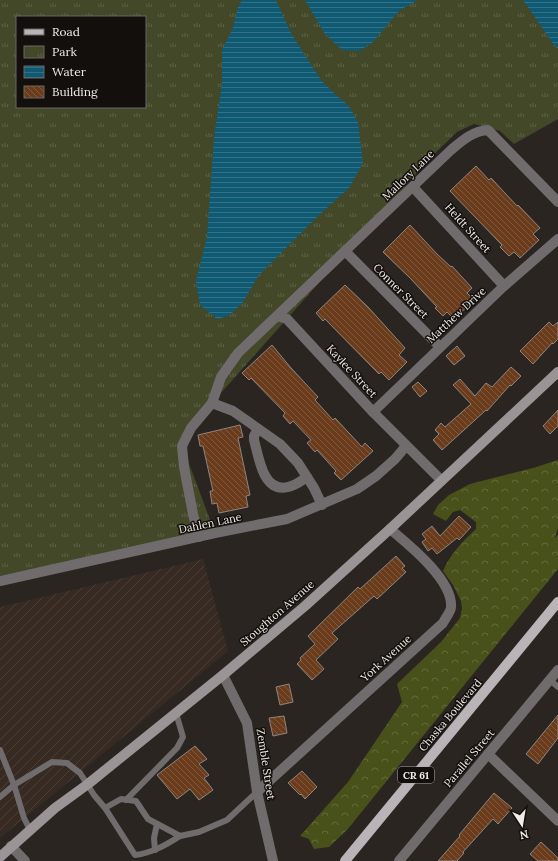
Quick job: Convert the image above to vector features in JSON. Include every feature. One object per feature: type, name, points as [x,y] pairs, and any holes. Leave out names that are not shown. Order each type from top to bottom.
[{"type":"main road","name":"Chaska Boulevard","points":[[345,861],[558,602]]},
{"type":"street","name":"Mallory Lane","points":[[212,403],[221,377],[238,353],[414,187],[451,150],[468,136],[479,130],[488,130],[558,202]]},
{"type":"street","name":"Heldt Street","points":[[414,187],[504,286]]},
{"type":"street","name":"Matthew Drive","points":[[373,412],[504,286],[558,239]]},
{"type":"street","name":"Conner Street","points":[[345,251],[440,347]]},
{"type":"street","name":"Kaylee Street","points":[[278,316],[287,319],[373,412],[441,480]]},
{"type":"street","name":"Stoughton Avenue","points":[[0,858],[11,846],[55,808],[88,784],[176,713],[305,606],[558,372]]},
{"type":"street","points":[[199,537],[192,514],[185,475],[182,446],[191,428],[212,403],[233,411],[280,444],[298,463],[322,505]]},
{"type":"street","points":[[258,429],[254,436],[254,440],[269,483],[275,487],[287,488],[295,485],[307,477]]},
{"type":"street","name":"Dahlen Lane","points":[[0,581],[287,519],[356,489],[376,476],[395,459],[406,446]]},
{"type":"street","name":"York Avenue","points":[[257,792],[443,623],[451,609],[451,596],[426,560],[390,529]]},
{"type":"street","name":"Parallel Street","points":[[399,861],[558,670]]},
{"type":"street","name":"Zemble Street","points":[[223,675],[247,723],[257,792],[274,861]]},
{"type":"street","points":[[488,754],[558,822]]},
{"type":"street","points":[[11,846],[25,861]]},
{"type":"lane","points":[[550,680],[558,687]]},
{"type":"lane","points":[[126,800],[177,748],[183,737],[176,713]]},
{"type":"lane","points":[[0,750],[2,760],[14,785],[24,818],[30,830]]},
{"type":"lane","points":[[0,797],[14,785],[52,762],[67,763],[80,773],[94,795],[105,808],[135,855],[146,854],[180,836],[199,832],[227,820],[257,792]]},
{"type":"lane","points":[[105,808],[121,799],[136,801],[148,819],[180,836]]},
{"type":"lane","points":[[155,850],[154,838],[157,824]]},
{"type":"shaded area","points":[[203,559],[228,651],[0,838],[0,607]]},
{"type":"green space","points":[[0,0],[558,0],[558,119],[514,144],[500,131],[474,124],[457,132],[430,158],[212,403],[182,445],[215,533],[0,576]]},
{"type":"green space","points":[[558,460],[558,528],[555,538],[558,535],[558,569],[347,830],[329,847],[314,849],[309,839],[300,836],[348,782],[402,702],[397,684],[441,642],[460,618],[462,608],[461,601],[453,585],[443,571],[453,553],[476,529],[476,522],[460,510],[453,512],[446,521],[433,514],[438,505],[449,495],[470,484]]},
{"type":"water","points":[[242,0],[276,0],[290,31],[322,81],[348,105],[358,122],[363,163],[349,188],[318,216],[259,275],[242,304],[228,316],[217,319],[200,305],[196,281],[207,237],[214,138],[222,84],[222,50],[233,28],[238,7]]},
{"type":"water","points":[[305,0],[418,0],[400,10],[372,43],[359,51],[342,50],[325,34]]},
{"type":"water","points":[[523,0],[558,0],[558,49],[554,45]]},
{"type":"building","points":[[476,166],[489,180],[491,178],[540,228],[533,234],[539,240],[520,258],[514,252],[509,256],[500,247],[502,245],[450,191]]},
{"type":"building","points":[[410,225],[472,288],[467,293],[474,300],[454,319],[447,312],[443,316],[435,308],[437,307],[410,278],[383,252]]},
{"type":"building","points":[[345,285],[368,307],[405,348],[399,355],[407,362],[389,380],[381,372],[379,374],[325,319],[323,321],[316,313]]},
{"type":"building","points":[[549,322],[553,326],[558,322],[558,339],[553,344],[552,343],[533,364],[520,351]]},
{"type":"building","points":[[272,345],[318,397],[315,400],[333,420],[335,418],[362,447],[365,443],[373,451],[341,480],[334,473],[336,471],[317,450],[315,452],[307,443],[311,440],[293,421],[290,424],[283,416],[285,413],[251,378],[249,380],[242,373]]},
{"type":"building","points":[[457,346],[465,356],[454,365],[446,356]]},
{"type":"building","points":[[511,367],[521,376],[511,386],[510,385],[487,411],[486,410],[442,450],[433,440],[439,434],[435,430],[441,423],[445,427],[471,404],[453,385],[460,379],[475,396],[486,383],[492,387]]},
{"type":"building","points":[[418,382],[427,391],[420,397],[412,387]]},
{"type":"building","points":[[558,410],[558,426],[550,434],[543,426]]},
{"type":"building","points":[[240,425],[243,437],[238,438],[250,495],[246,496],[248,507],[219,513],[217,503],[212,504],[210,491],[213,491],[203,446],[200,446],[198,435]]},
{"type":"building","points":[[459,516],[471,527],[459,540],[457,538],[437,554],[432,548],[428,551],[422,542],[426,539],[422,534],[432,526],[440,536]]},
{"type":"building","points":[[396,556],[405,566],[402,568],[406,572],[377,599],[374,596],[332,633],[338,639],[316,660],[324,669],[312,680],[297,664],[301,660],[300,658],[315,644],[308,636],[358,587],[360,589]]},
{"type":"building","points":[[289,684],[293,702],[280,705],[276,687]]},
{"type":"building","points":[[558,715],[558,738],[538,764],[526,754]]},
{"type":"building","points":[[284,716],[287,733],[273,736],[269,718]]},
{"type":"building","points":[[195,746],[207,759],[199,764],[209,775],[204,778],[213,790],[199,800],[190,789],[177,799],[157,775]]},
{"type":"building","points":[[302,771],[317,787],[305,799],[288,783]]},
{"type":"building","points":[[494,793],[512,808],[498,824],[493,819],[463,852],[464,853],[457,861],[438,861],[460,836],[459,835]]},
{"type":"building","points":[[541,842],[558,858],[558,861],[538,861],[530,854]]}]
